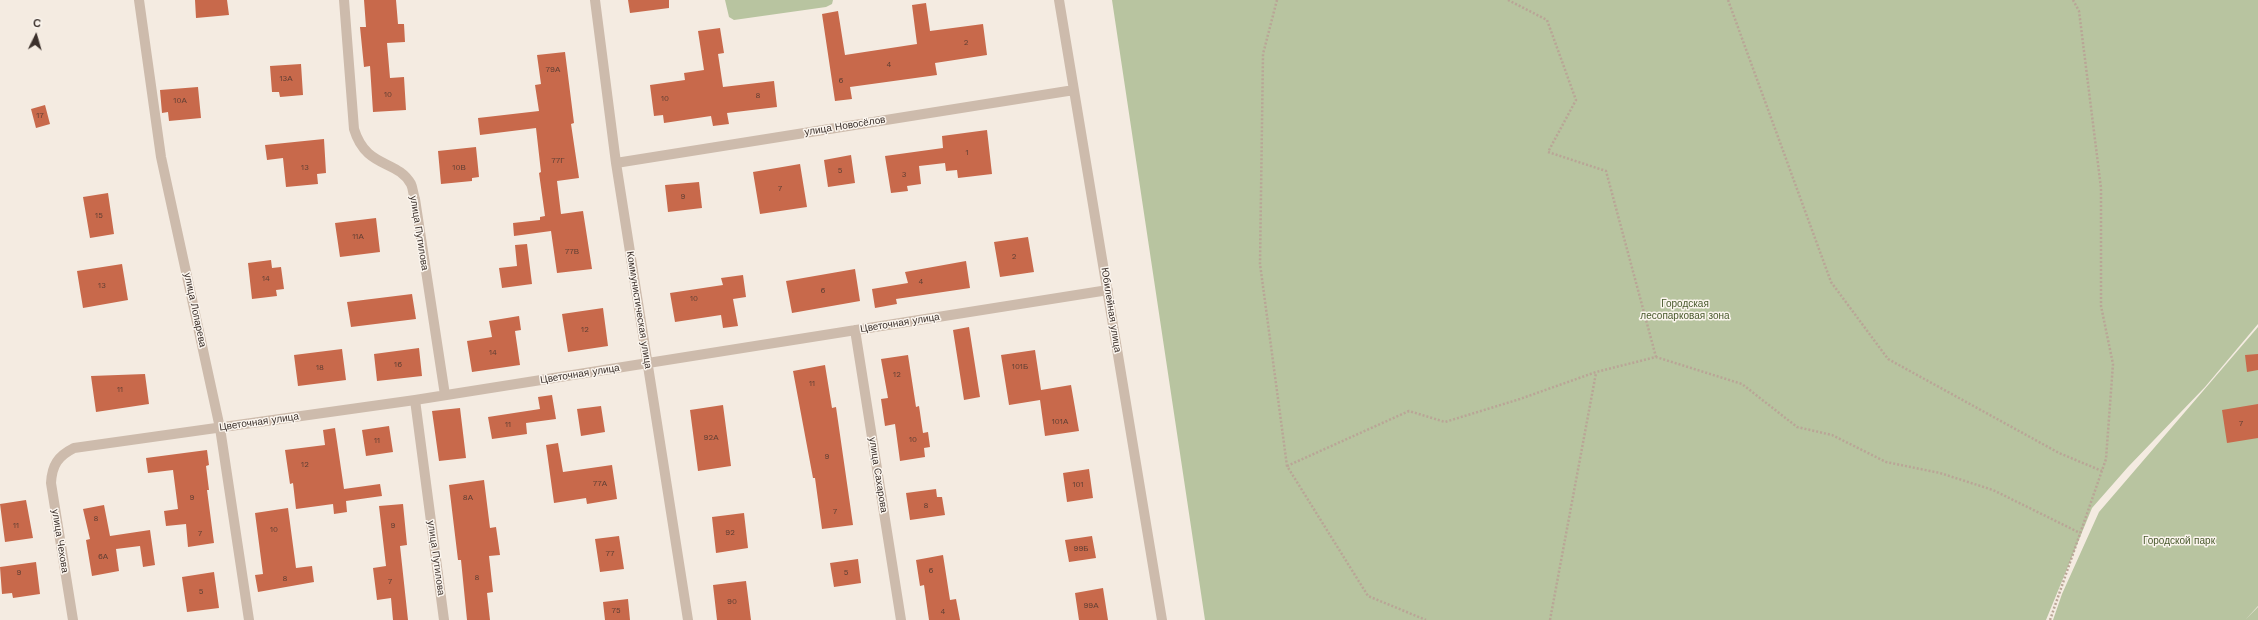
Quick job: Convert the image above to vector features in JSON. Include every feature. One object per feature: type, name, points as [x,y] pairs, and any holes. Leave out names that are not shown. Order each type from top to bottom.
[{"type":"street","name":"улица Лопарева","points":[[138,0],[161,157],[220,428],[249,620]]},
{"type":"street","name":"улица Путилова","points":[[344,0],[354,129],[358,143],[370,156],[403,175],[411,184],[415,199],[445,395]]},
{"type":"street","name":"Коммунистическая улица","points":[[595,0],[616,163],[688,620]]},
{"type":"street","name":"Юбилейная улица","points":[[1059,0],[1162,620]]},
{"type":"street","name":"улица Новосёлов","points":[[616,163],[1074,90]]},
{"type":"street","name":"Цветочная улица","points":[[56,462],[64,453],[74,448],[415,400],[1108,290]]},
{"type":"street","name":"улица Сахарова","points":[[855,330],[901,620]]},
{"type":"street","name":"улица Путилова","points":[[415,400],[444,620]]},
{"type":"street","name":"улица Чехова","points":[[56,462],[52,470],[52,483],[73,620]]},
{"type":"path","points":[[1277,0],[1263,54],[1260,264],[1287,466],[1368,596],[1426,620]]},
{"type":"path","points":[[1508,0],[1547,20],[1576,100],[1548,152],[1606,171],[1656,358]]},
{"type":"path","points":[[1728,0],[1832,282],[1888,359],[2059,453],[2102,471]]},
{"type":"path","points":[[2050,620],[2106,459],[2113,364],[2101,306],[2101,188],[2079,11],[2073,0]]},
{"type":"path","points":[[1287,466],[1408,411],[1445,422],[1520,399],[1596,372],[1656,358],[1742,384],[1797,427],[1832,435],[1886,462],[1940,473],[1993,490],[2080,533]]},
{"type":"path","points":[[1550,620],[1596,372]]},
{"type":"green space","points":[[725,0],[833,0],[832,4],[826,7],[734,20],[729,17]]},
{"type":"green space","name":"Городская лесопарковая зона","points":[[1112,0],[2258,0],[2258,324],[2205,387],[2128,467],[2092,508],[2046,620],[1205,620]]},
{"type":"green space","name":"Городской парк","points":[[2258,327],[2258,606],[2246,619],[2258,607],[2258,620],[2053,620],[2062,594],[2099,512]]},
{"type":"building","points":[[195,0],[227,0],[229,15],[196,18]]},
{"type":"building","points":[[364,0],[396,0],[398,24],[404,24],[405,42],[387,43],[390,78],[404,77],[406,110],[373,112],[370,66],[364,67],[360,27],[366,27]]},
{"type":"building","points":[[628,0],[669,0],[669,8],[630,13]]},
{"type":"building","points":[[926,3],[930,31],[983,24],[987,55],[935,63],[937,75],[850,87],[852,99],[835,101],[822,14],[838,11],[845,55],[917,44],[912,5]]},
{"type":"building","points":[[720,28],[724,53],[718,54],[723,87],[774,81],[777,107],[727,113],[729,124],[713,126],[711,116],[664,123],[663,115],[654,116],[650,85],[685,80],[684,73],[704,70],[698,31]]},
{"type":"building","points":[[565,52],[574,123],[571,124],[579,178],[557,181],[561,214],[583,211],[592,269],[557,273],[551,231],[514,236],[513,223],[540,220],[540,217],[545,216],[539,173],[541,172],[536,128],[480,135],[478,118],[539,111],[535,85],[541,84],[537,55]]},
{"type":"building","points":[[301,64],[303,95],[280,97],[279,92],[272,92],[270,66]]},
{"type":"building","points":[[198,87],[201,118],[169,121],[168,112],[162,113],[160,90]]},
{"type":"building","points":[[45,105],[50,124],[36,128],[31,109]]},
{"type":"building","points":[[987,130],[992,174],[958,178],[957,170],[946,171],[945,163],[919,166],[921,184],[907,186],[908,191],[891,193],[885,156],[943,148],[942,136]]},
{"type":"building","points":[[324,139],[326,173],[317,174],[318,184],[286,187],[283,158],[267,160],[265,145]]},
{"type":"building","points":[[476,147],[479,177],[472,178],[472,181],[441,184],[438,151]]},
{"type":"building","points":[[851,155],[855,183],[828,187],[824,160]]},
{"type":"building","points":[[800,164],[807,207],[760,214],[753,172]]},
{"type":"building","points":[[699,182],[702,208],[668,212],[665,185]]},
{"type":"building","points":[[108,193],[114,234],[90,238],[83,197]]},
{"type":"building","points":[[376,218],[380,252],[340,257],[335,223]]},
{"type":"building","points":[[1028,237],[1034,272],[1000,277],[994,242]]},
{"type":"building","points":[[527,244],[532,284],[502,288],[499,268],[517,266],[515,245]]},
{"type":"building","points":[[271,260],[272,268],[281,267],[284,289],[276,290],[277,296],[252,299],[248,263]]},
{"type":"building","points":[[966,261],[970,288],[896,299],[897,304],[875,308],[872,289],[908,283],[905,272]]},
{"type":"building","points":[[122,264],[128,300],[83,308],[77,271]]},
{"type":"building","points":[[855,269],[860,301],[792,313],[786,281]]},
{"type":"building","points":[[743,275],[746,297],[733,299],[738,326],[723,328],[721,315],[675,322],[670,293],[723,285],[721,278]]},
{"type":"building","points":[[412,294],[416,319],[351,327],[347,302]]},
{"type":"building","points":[[603,308],[608,346],[568,352],[562,314]]},
{"type":"building","points":[[519,316],[521,330],[515,331],[520,365],[472,372],[467,341],[492,337],[489,321]]},
{"type":"building","points":[[969,327],[980,397],[964,400],[953,330]]},
{"type":"building","points":[[419,348],[422,376],[377,381],[374,354]]},
{"type":"building","points":[[342,349],[346,380],[298,386],[294,355]]},
{"type":"building","points":[[1035,350],[1041,390],[1071,385],[1079,431],[1045,436],[1040,400],[1009,405],[1001,355]]},
{"type":"building","points":[[2258,354],[2258,370],[2247,372],[2245,355]]},
{"type":"building","points":[[908,355],[916,407],[919,406],[923,433],[928,432],[930,447],[924,448],[925,457],[900,461],[895,424],[885,426],[881,399],[888,398],[881,359]]},
{"type":"building","points":[[825,365],[832,408],[836,407],[853,525],[822,529],[815,478],[813,478],[793,371]]},
{"type":"building","points":[[145,374],[149,404],[96,412],[91,376]]},
{"type":"building","points":[[552,395],[556,419],[526,423],[527,434],[492,439],[488,417],[540,409],[538,397]]},
{"type":"building","points":[[2258,404],[2258,438],[2227,443],[2222,410]]},
{"type":"building","points":[[723,405],[731,466],[698,471],[690,410]]},
{"type":"building","points":[[601,406],[605,432],[581,436],[577,409]]},
{"type":"building","points":[[460,408],[466,458],[439,461],[432,411]]},
{"type":"building","points":[[389,426],[393,452],[366,456],[362,430]]},
{"type":"building","points":[[335,428],[344,489],[380,484],[382,496],[346,501],[347,512],[334,514],[333,504],[296,509],[293,483],[290,484],[285,450],[325,445],[323,430]]},
{"type":"building","points":[[558,443],[563,472],[612,465],[617,499],[587,504],[586,498],[554,503],[546,445]]},
{"type":"building","points":[[207,450],[209,465],[206,466],[209,490],[207,490],[214,543],[188,547],[186,524],[166,526],[164,511],[178,509],[173,470],[148,473],[146,458]]},
{"type":"building","points":[[1089,469],[1093,498],[1067,502],[1063,473]]},
{"type":"building","points":[[484,480],[490,528],[496,527],[500,555],[489,556],[493,592],[487,593],[490,620],[467,620],[461,560],[458,560],[449,485]]},
{"type":"building","points":[[936,489],[937,497],[942,497],[945,515],[910,520],[906,493]]},
{"type":"building","points":[[26,500],[33,538],[5,542],[0,504]]},
{"type":"building","points":[[403,504],[407,545],[400,546],[408,620],[393,620],[391,598],[377,600],[373,568],[386,566],[379,506]]},
{"type":"building","points":[[104,505],[110,536],[150,530],[155,565],[143,567],[140,546],[116,549],[119,571],[92,576],[86,540],[90,539],[83,509]]},
{"type":"building","points":[[288,508],[296,568],[312,566],[314,582],[258,592],[255,575],[263,574],[255,513]]},
{"type":"building","points":[[744,513],[748,548],[716,553],[712,517]]},
{"type":"building","points":[[619,536],[624,569],[600,572],[595,539]]},
{"type":"building","points":[[1092,536],[1096,558],[1069,562],[1065,540]]},
{"type":"building","points":[[943,555],[950,600],[956,599],[960,620],[929,620],[924,585],[920,586],[916,560]]},
{"type":"building","points":[[858,559],[861,583],[834,587],[830,563]]},
{"type":"building","points":[[36,562],[40,594],[13,598],[12,593],[2,594],[0,567]]},
{"type":"building","points":[[214,572],[219,608],[187,612],[182,577]]},
{"type":"building","points":[[746,581],[751,620],[717,620],[713,585]]},
{"type":"building","points":[[1103,588],[1108,620],[1079,620],[1075,593]]},
{"type":"building","points":[[628,599],[630,620],[605,620],[603,602]]}]
